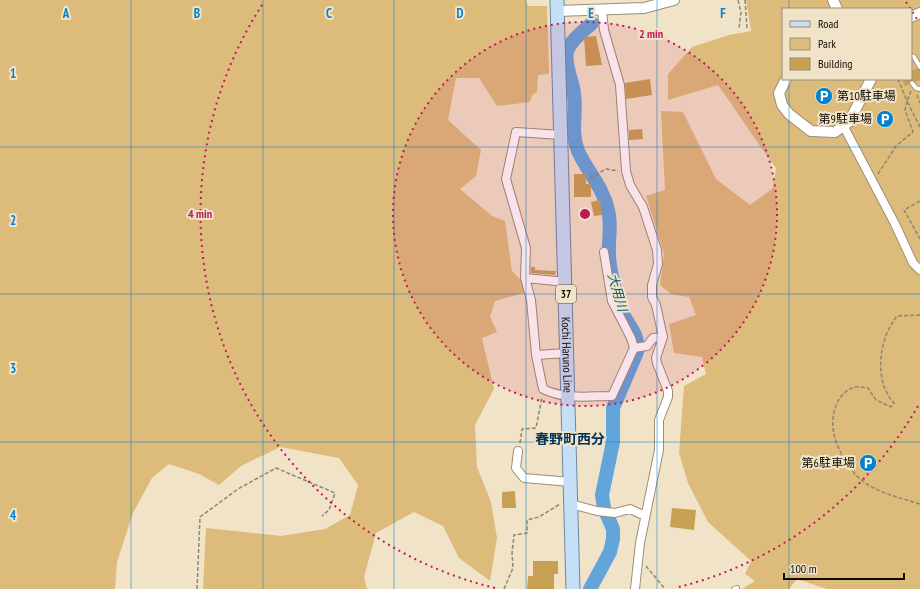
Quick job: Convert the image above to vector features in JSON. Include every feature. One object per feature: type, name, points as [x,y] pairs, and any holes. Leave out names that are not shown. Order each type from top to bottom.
[{"type":"main road","name":"Kochi Haruno Line","points":[[557,6],[568,353],[573,589]]},
{"type":"street","points":[[557,6],[602,10],[644,8],[674,0]]},
{"type":"street","points":[[602,10],[604,30],[620,85],[626,171],[630,185],[643,207],[656,250],[658,264],[652,285],[652,297],[656,305],[663,337],[656,358],[668,391],[668,396],[658,420],[659,450],[640,543],[635,589]]},
{"type":"street","points":[[786,80],[779,93],[782,105],[789,114],[811,131],[835,132],[849,122],[870,80]]},
{"type":"street","points":[[844,127],[914,263],[920,270]]},
{"type":"street","points":[[561,134],[516,132],[506,179],[526,248],[525,278],[531,300],[536,355],[543,390],[552,394],[569,397],[612,396],[637,348]]},
{"type":"street","points":[[604,252],[614,308],[637,348]]},
{"type":"street","points":[[525,278],[566,282]]},
{"type":"street","points":[[637,348],[647,346],[655,337],[663,337]]},
{"type":"street","points":[[536,355],[568,353]]},
{"type":"street","points":[[518,451],[516,468],[524,478],[571,482]]},
{"type":"street","points":[[571,500],[606,512],[615,513],[630,509],[645,516]]},
{"type":"lane","points":[[912,56],[914,57],[920,67]]},
{"type":"lane","points":[[913,84],[920,89]]},
{"type":"path","points":[[738,0],[740,12],[739,29]]},
{"type":"path","points":[[745,0],[747,28]]},
{"type":"path","points":[[898,80],[920,127]]},
{"type":"path","points":[[875,177],[883,168],[896,146],[913,132],[905,110],[913,84]]},
{"type":"path","points":[[590,178],[596,173],[606,170],[626,171]]},
{"type":"path","points":[[920,201],[904,210],[920,239]]},
{"type":"path","points":[[904,221],[909,219]]},
{"type":"path","points":[[920,315],[897,316],[888,329],[881,358],[882,376],[886,394],[894,403],[891,407],[876,400],[868,388],[857,386],[844,392],[837,402],[833,417],[834,436],[839,450],[856,475],[875,489],[920,504]]},
{"type":"path","points":[[518,451],[522,429],[536,428],[543,390]]},
{"type":"path","points":[[198,589],[200,517],[238,489],[276,468],[335,493],[329,510],[322,516]]},
{"type":"path","points":[[504,589],[513,568],[512,553],[514,535],[527,533],[527,520],[539,517],[571,500]]},
{"type":"path","points":[[639,559],[666,589]]},
{"type":"green space","points":[[0,0],[526,0],[528,6],[547,6],[549,74],[538,75],[537,92],[532,95],[530,102],[497,106],[479,78],[456,78],[448,120],[481,150],[476,176],[460,189],[492,216],[505,221],[512,271],[521,280],[524,293],[495,301],[490,317],[497,332],[482,338],[494,389],[475,425],[477,467],[491,502],[497,538],[490,581],[459,558],[443,526],[414,512],[376,533],[364,577],[367,589],[203,589],[206,528],[281,536],[325,529],[350,515],[358,485],[339,458],[280,447],[241,466],[219,485],[199,474],[169,464],[152,478],[133,513],[117,562],[115,589],[0,589]]},
{"type":"green space","points":[[746,0],[920,0],[920,589],[827,589],[797,579],[789,589],[742,589],[755,581],[745,574],[751,561],[708,522],[688,483],[679,453],[684,386],[706,374],[702,357],[674,353],[669,324],[696,315],[689,297],[671,294],[660,285],[664,254],[646,196],[665,190],[661,111],[683,112],[716,179],[750,205],[773,188],[776,168],[718,85],[668,100],[668,74],[692,47],[729,35],[751,31]]},
{"type":"building","points":[[596,36],[602,65],[586,66],[584,37]]},
{"type":"building","points":[[917,68],[920,70],[920,80],[915,82],[911,80],[912,70]]},
{"type":"building","points":[[650,79],[652,95],[626,99],[625,83]]},
{"type":"building","points":[[902,80],[911,80],[909,84],[905,86]]},
{"type":"building","points":[[642,129],[643,139],[629,140],[629,130]]},
{"type":"building","points":[[574,174],[586,174],[586,184],[591,184],[591,197],[574,197]]},
{"type":"building","points":[[600,200],[602,215],[594,216],[591,202]]},
{"type":"building","points":[[531,267],[535,267],[535,270],[556,271],[555,275],[531,273]]},
{"type":"building","points":[[515,491],[516,508],[502,508],[502,492]]},
{"type":"building","points":[[672,508],[696,510],[694,530],[670,527]]},
{"type":"building","points":[[533,561],[558,561],[558,574],[554,574],[554,589],[527,589],[528,576],[533,576]]},
{"type":"waterway","name":"大用川","points":[[590,589],[610,552],[613,539],[613,529],[604,508],[602,495],[613,442],[613,408],[637,352],[635,334],[620,308],[613,282],[609,255],[610,221],[606,202],[599,186],[578,151],[574,136],[575,102],[566,57],[567,52],[574,40],[592,23]]},
{"type":"place","name":"第10駐車場","points":[[824,96]]},
{"type":"place","name":"第9駐車場","points":[[885,119]]},
{"type":"place","name":"第6駐車場","points":[[868,463]]},
{"type":"district","name":"春野町西分","points":[[570,439]]}]
